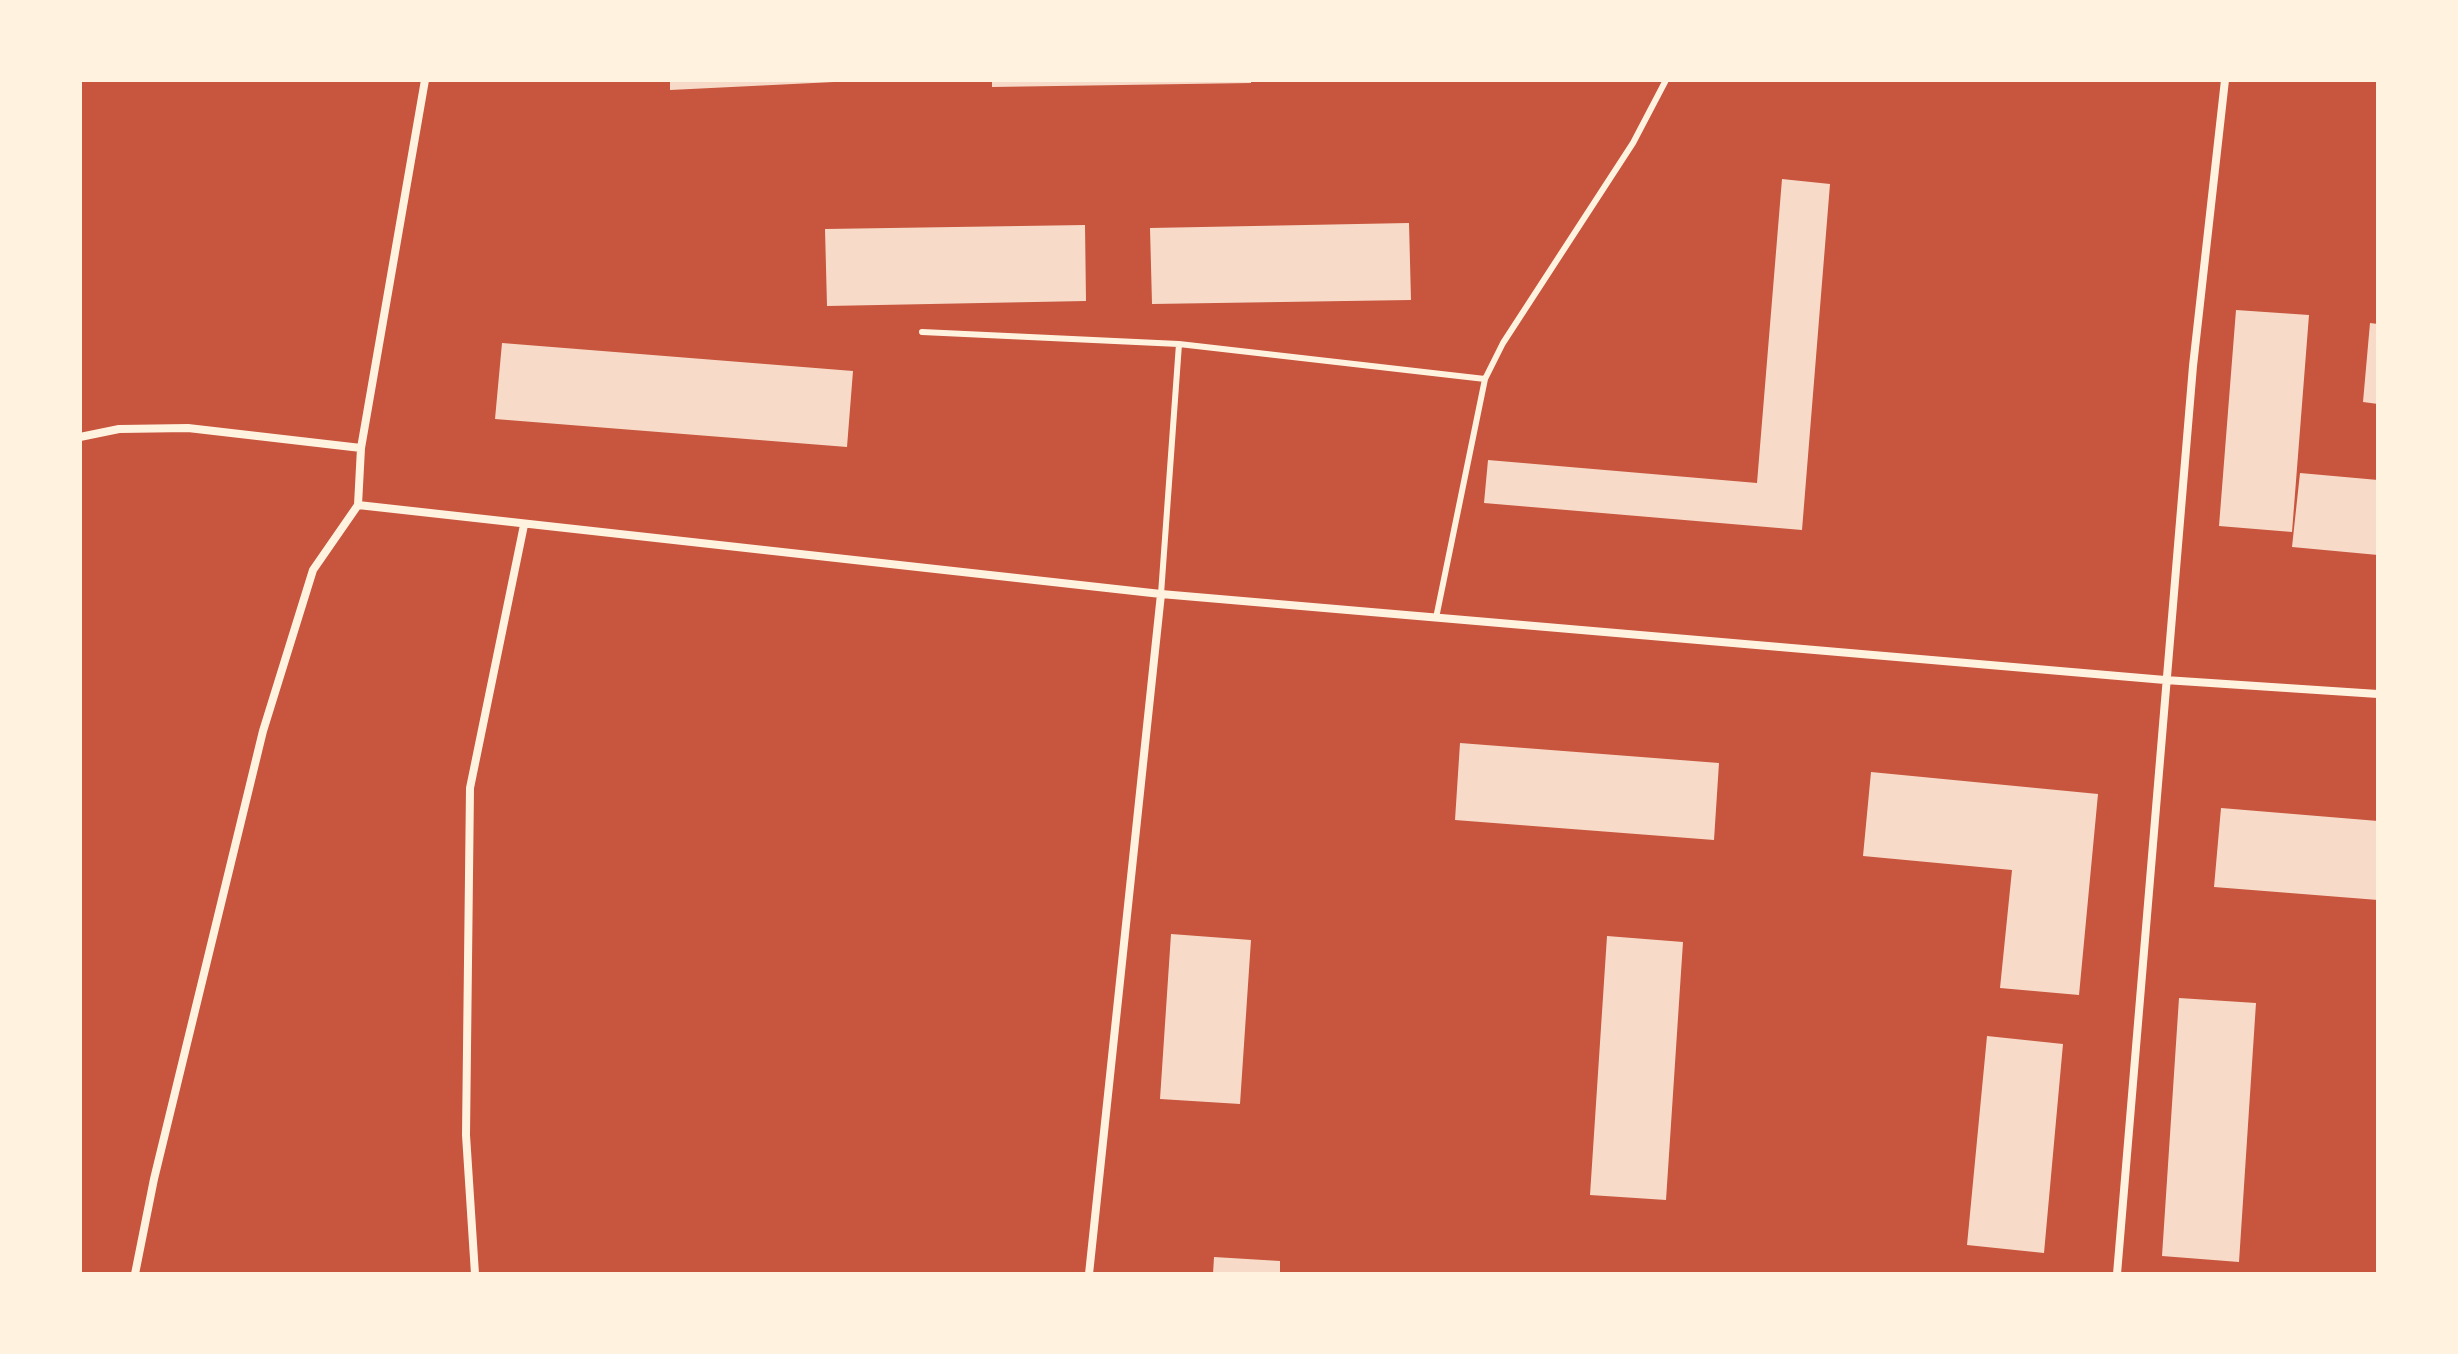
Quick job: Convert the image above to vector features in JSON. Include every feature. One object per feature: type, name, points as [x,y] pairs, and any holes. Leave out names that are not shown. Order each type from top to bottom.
[{"type":"street","points":[[135,1274],[158,1163],[263,731],[313,570],[358,505],[361,448],[425,80]]},
{"type":"street","points":[[2117,1274],[2193,366],[2225,80]]},
{"type":"street","points":[[80,437],[119,429],[188,428],[361,448]]},
{"type":"street","points":[[358,505],[1161,594],[2165,680],[2378,694]]},
{"type":"street","points":[[475,1274],[466,1135],[470,788],[524,525]]},
{"type":"street","points":[[1089,1274],[1161,594]]},
{"type":"lane","points":[[1436,618],[1485,379],[1503,343],[1633,143],[1666,80]]},
{"type":"lane","points":[[922,332],[1179,344],[1485,379]]},
{"type":"lane","points":[[1161,594],[1179,344]]},
{"type":"building","points":[[670,80],[834,80],[834,82],[670,90]]},
{"type":"building","points":[[992,80],[1251,80],[1251,83],[992,87]]},
{"type":"building","points":[[1782,179],[1830,184],[1802,530],[1484,503],[1488,460],[1757,483]]},
{"type":"building","points":[[1409,223],[1411,300],[1152,304],[1150,228]]},
{"type":"building","points":[[1085,225],[1086,301],[827,306],[825,229]]},
{"type":"building","points":[[2236,310],[2309,315],[2292,532],[2219,526]]},
{"type":"building","points":[[2370,323],[2378,324],[2378,404],[2363,402]]},
{"type":"building","points":[[502,343],[853,371],[847,447],[495,419]]},
{"type":"building","points":[[2300,473],[2378,480],[2378,555],[2292,547]]},
{"type":"building","points":[[1460,743],[1719,763],[1714,840],[1455,820]]},
{"type":"building","points":[[1871,772],[2098,794],[2079,995],[2000,988],[2012,870],[1863,856]]},
{"type":"building","points":[[2221,808],[2378,821],[2378,900],[2214,887]]},
{"type":"building","points":[[1171,934],[1251,940],[1240,1104],[1160,1099]]},
{"type":"building","points":[[1607,936],[1683,942],[1666,1200],[1590,1195]]},
{"type":"building","points":[[2179,998],[2256,1003],[2239,1262],[2162,1256]]},
{"type":"building","points":[[1987,1036],[2063,1044],[2044,1253],[1967,1245]]},
{"type":"building","points":[[1214,1257],[1280,1261],[1280,1274],[1213,1274]]}]
